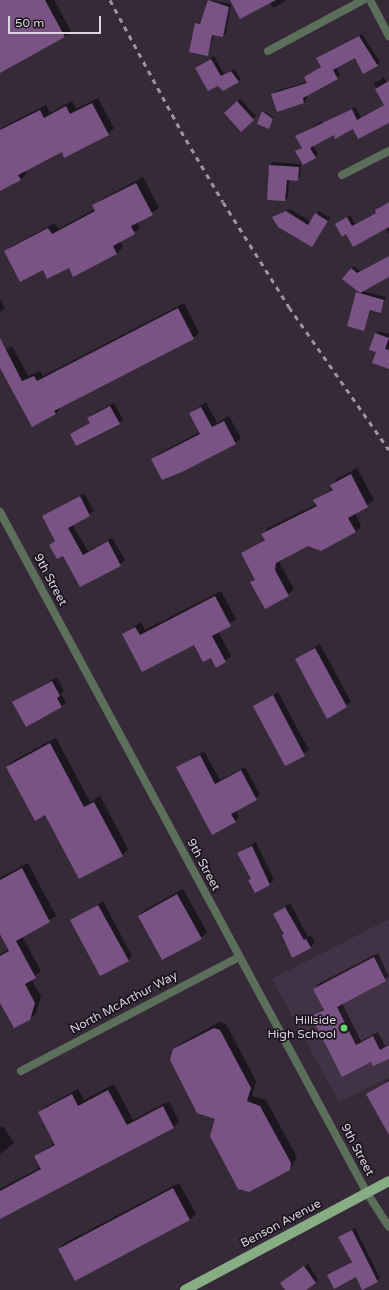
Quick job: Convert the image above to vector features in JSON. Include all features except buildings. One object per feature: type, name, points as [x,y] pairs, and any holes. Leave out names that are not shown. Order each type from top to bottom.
[{"type":"main road","name":"Benson Avenue","points":[[185,1290],[389,1181]]},
{"type":"street","points":[[268,51],[363,0]]},
{"type":"street","points":[[370,0],[389,36]]},
{"type":"street","points":[[342,176],[389,150]]},
{"type":"street","name":"9th Street","points":[[0,512],[367,1193],[389,1227]]},
{"type":"street","name":"North McArthur Way","points":[[21,1071],[239,957]]},
{"type":"shaded area","name":"Hillside High School","points":[[389,919],[389,1077],[339,1102],[272,979]]},
{"type":"railway","points":[[110,0],[181,131],[223,202],[289,307],[389,450]]},
{"type":"place","name":"Hillside High School","points":[[344,1028]]}]
